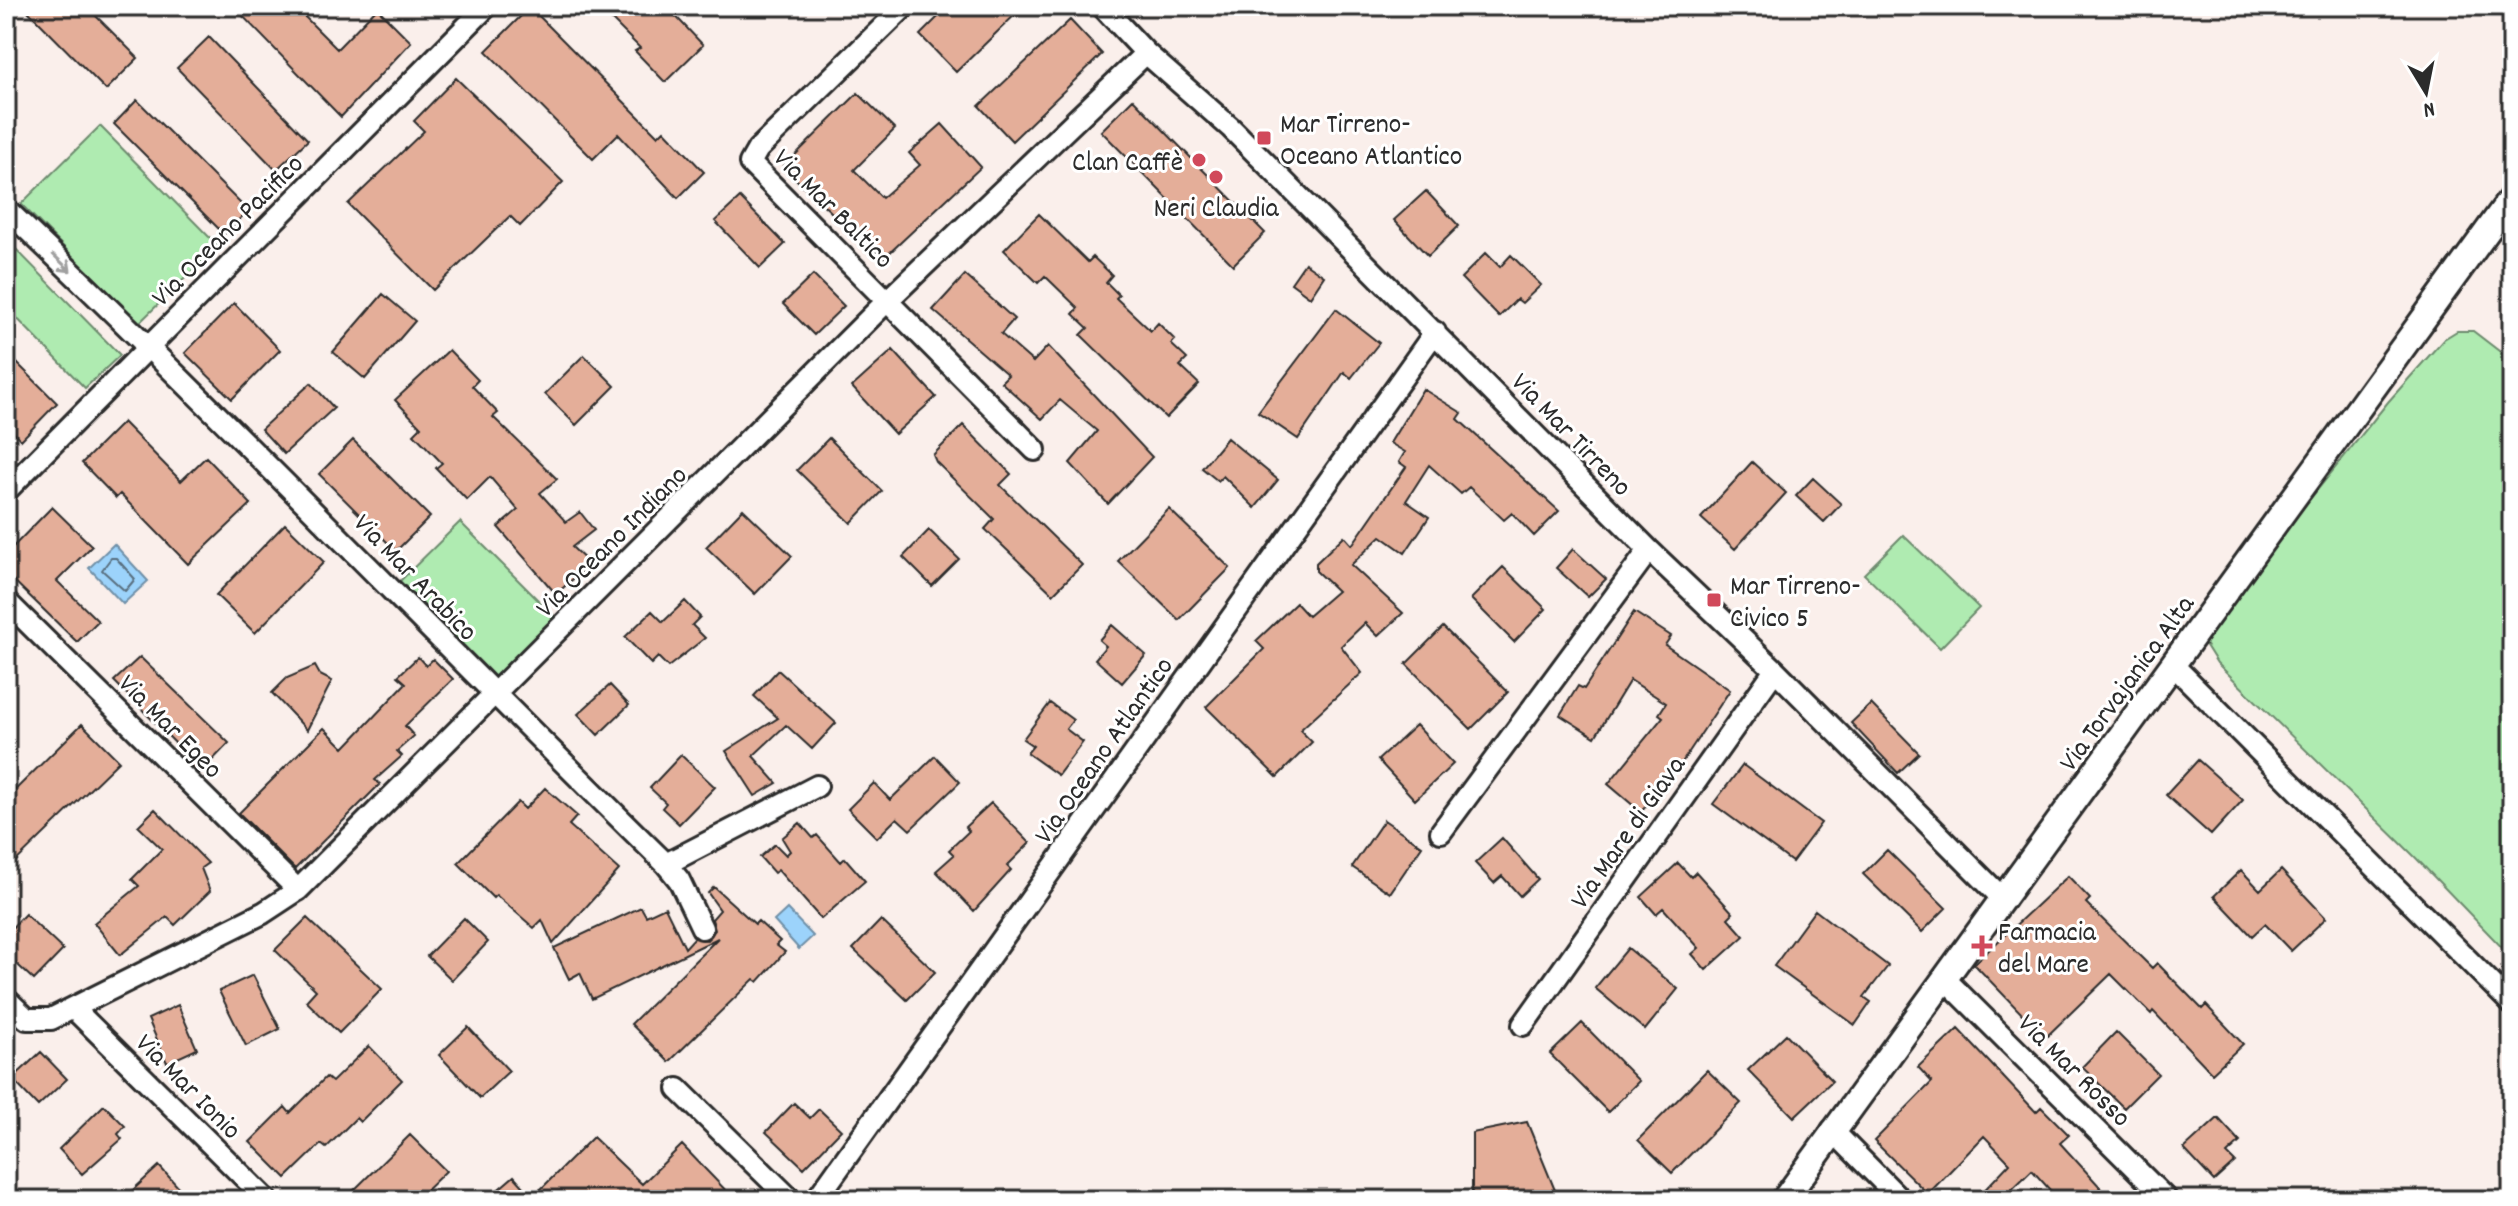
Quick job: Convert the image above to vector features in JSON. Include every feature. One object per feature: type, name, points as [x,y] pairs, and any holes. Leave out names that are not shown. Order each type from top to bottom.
[{"type":"street","name":"Via Oceano Pacifico","points":[[6,491],[487,6]]},
{"type":"street","name":"Via Mar Baltico","points":[[905,6],[758,149],[750,163],[1035,450]]},
{"type":"street","name":"Via Mar Tirreno","points":[[1102,6],[1146,53],[1231,128],[1649,550],[1775,670],[2004,900]]},
{"type":"street","name":"Via Oceano Indiano","points":[[6,999],[34,1022],[51,1019],[263,913],[298,890],[888,300],[1146,53]]},
{"type":"street","name":"Via Torvajanica Alta","points":[[1784,1200],[2512,197]]},
{"type":"street","name":"Via Mar Arabico","points":[[6,209],[148,345],[666,864],[679,880],[702,928]]},
{"type":"street","name":"Via Oceano Atlantico","points":[[816,1200],[1435,332]]},
{"type":"street","points":[[1441,832],[1649,550]]},
{"type":"street","name":"Via Mar Egeo","points":[[6,601],[298,890]]},
{"type":"street","points":[[2174,666],[2512,1004]]},
{"type":"street","name":"Via Mare di Giava","points":[[1523,1025],[1775,670]]},
{"type":"street","points":[[666,864],[817,786]]},
{"type":"street","name":"Via Mar Rosso","points":[[1944,978],[2167,1200]]},
{"type":"street","name":"Via Mar Ionio","points":[[74,1009],[267,1200]]},
{"type":"street","points":[[678,1089],[791,1200]]},
{"type":"street","points":[[1832,1130],[1901,1200]]},
{"type":"green space","points":[[100,126],[218,246],[139,323],[21,204]]},
{"type":"green space","points":[[6,239],[120,355],[85,388],[6,307]]},
{"type":"green space","points":[[2457,331],[2473,331],[2512,361],[2512,958],[2415,857],[2217,663],[2200,636],[2388,402],[2444,339]]},
{"type":"green space","points":[[460,522],[557,619],[497,679],[400,581]]},
{"type":"green space","points":[[1903,535],[1979,608],[1940,648],[1864,574]]},
{"type":"water","points":[[114,544],[148,581],[123,604],[89,568]]},
{"type":"water","points":[[787,909],[813,936],[799,949],[774,921]]},
{"type":"building","points":[[23,6],[86,6],[138,58],[106,90]]},
{"type":"building","points":[[233,6],[294,6],[337,49],[377,8],[411,42],[341,117]]},
{"type":"building","points":[[598,6],[666,6],[703,45],[665,82],[635,51],[640,48]]},
{"type":"building","points":[[949,6],[1024,6],[956,72],[920,35]]},
{"type":"building","points":[[530,7],[658,136],[664,130],[704,172],[678,198],[618,134],[593,159],[486,51]]},
{"type":"building","points":[[1070,20],[1102,54],[1012,141],[979,106]]},
{"type":"building","points":[[209,37],[308,140],[276,170],[177,68]]},
{"type":"building","points":[[456,78],[563,182],[520,226],[510,216],[433,290],[348,204],[424,131],[414,121]]},
{"type":"building","points":[[858,93],[895,129],[854,170],[882,198],[920,165],[909,153],[942,124],[981,167],[883,259],[850,222],[846,226],[783,167]]},
{"type":"building","points":[[1133,99],[1265,233],[1233,265],[1101,131]]},
{"type":"building","points":[[137,100],[248,211],[224,234],[114,124]]},
{"type":"building","points":[[1426,191],[1459,226],[1428,256],[1394,220]]},
{"type":"building","points":[[740,198],[785,244],[760,268],[715,221]]},
{"type":"building","points":[[1039,214],[1088,262],[1093,257],[1112,275],[1106,282],[1119,295],[1116,298],[1151,331],[1158,323],[1175,340],[1171,344],[1187,359],[1180,366],[1199,384],[1166,418],[1081,335],[1088,328],[1073,314],[1078,308],[1045,276],[1038,283],[1004,250]]},
{"type":"building","points":[[1486,253],[1500,267],[1511,255],[1541,285],[1522,303],[1517,299],[1499,317],[1461,278]]},
{"type":"building","points":[[1305,263],[1324,276],[1310,297],[1291,283]]},
{"type":"building","points":[[813,275],[844,306],[814,335],[783,304]]},
{"type":"building","points":[[965,275],[1014,319],[1001,334],[1033,362],[1048,346],[1152,457],[1108,504],[1070,463],[1097,431],[1060,400],[1042,419],[1001,382],[1008,375],[933,310]]},
{"type":"building","points":[[383,294],[415,321],[365,379],[333,352]]},
{"type":"building","points":[[234,303],[280,350],[232,399],[185,353]]},
{"type":"building","points":[[1336,309],[1379,343],[1351,378],[1344,372],[1298,439],[1258,412]]},
{"type":"building","points":[[449,350],[478,380],[472,386],[498,413],[493,417],[557,479],[540,493],[566,522],[580,512],[594,530],[572,547],[590,564],[556,594],[498,527],[518,510],[490,477],[467,500],[436,468],[442,463],[414,434],[421,427],[395,400]]},
{"type":"building","points":[[893,350],[936,397],[895,434],[852,387]]},
{"type":"building","points":[[6,352],[57,403],[21,440],[6,425]]},
{"type":"building","points":[[584,355],[615,386],[576,425],[545,394]]},
{"type":"building","points":[[311,383],[334,408],[284,454],[261,429]]},
{"type":"building","points":[[1423,389],[1462,413],[1458,419],[1559,511],[1534,536],[1512,513],[1504,520],[1469,487],[1461,494],[1429,465],[1406,501],[1429,517],[1405,553],[1381,536],[1351,565],[1403,613],[1378,636],[1365,623],[1341,646],[1362,673],[1300,730],[1312,742],[1277,777],[1206,707],[1264,649],[1256,641],[1296,603],[1308,616],[1337,591],[1316,571],[1316,563],[1344,536],[1352,545],[1406,467],[1399,462],[1405,452],[1390,443]]},
{"type":"building","points":[[123,422],[181,481],[206,457],[251,504],[188,564],[120,494],[116,498],[82,463]]},
{"type":"building","points":[[963,425],[1011,474],[1000,485],[1082,565],[1053,594],[985,529],[994,519],[936,462],[933,455]]},
{"type":"building","points":[[829,438],[882,491],[851,523],[797,470]]},
{"type":"building","points":[[1227,438],[1278,480],[1255,508],[1223,476],[1218,481],[1202,468]]},
{"type":"building","points":[[353,440],[430,517],[396,551],[319,474]]},
{"type":"building","points":[[1752,462],[1786,493],[1735,549],[1701,518]]},
{"type":"building","points":[[1813,478],[1841,504],[1824,522],[1796,496]]},
{"type":"building","points":[[52,507],[92,546],[57,581],[98,621],[77,642],[6,573],[6,554]]},
{"type":"building","points":[[743,509],[792,556],[755,594],[706,547]]},
{"type":"building","points":[[1169,509],[1230,568],[1179,620],[1118,561]]},
{"type":"building","points":[[285,524],[324,562],[255,633],[216,595]]},
{"type":"building","points":[[929,530],[959,559],[932,586],[903,557]]},
{"type":"building","points":[[1573,549],[1606,579],[1588,597],[1556,568]]},
{"type":"building","points":[[1503,567],[1546,609],[1514,642],[1471,599]]},
{"type":"building","points":[[685,601],[700,617],[692,625],[705,638],[668,667],[658,657],[651,664],[625,637],[652,611],[663,622]]},
{"type":"building","points":[[1634,612],[1671,636],[1665,645],[1730,690],[1681,764],[1641,812],[1608,784],[1663,717],[1659,714],[1666,703],[1630,680],[1595,737],[1560,715],[1578,686],[1584,689]]},
{"type":"building","points":[[1112,625],[1146,655],[1122,683],[1095,659],[1106,646],[1099,640]]},
{"type":"building","points":[[1443,627],[1508,692],[1471,729],[1406,664]]},
{"type":"building","points":[[140,657],[229,743],[199,774],[182,756],[185,753],[114,681]]},
{"type":"building","points":[[418,657],[426,666],[433,659],[453,679],[405,726],[414,736],[397,751],[402,756],[375,780],[380,784],[295,869],[239,813],[324,728],[344,748],[406,683],[398,676]]},
{"type":"building","points":[[315,666],[320,675],[332,681],[307,730],[272,693],[287,678]]},
{"type":"building","points":[[778,670],[836,723],[812,749],[786,725],[753,756],[777,783],[755,796],[726,751],[778,718],[754,696]]},
{"type":"building","points":[[610,685],[629,705],[598,735],[578,714]]},
{"type":"building","points":[[1050,703],[1073,720],[1066,729],[1083,742],[1058,775],[1027,753],[1033,746],[1023,739]]},
{"type":"building","points":[[1871,704],[1919,753],[1898,773],[1851,723]]},
{"type":"building","points":[[82,724],[119,761],[6,871],[6,799]]},
{"type":"building","points":[[1416,725],[1453,764],[1415,800],[1378,760]]},
{"type":"building","points":[[681,755],[715,787],[679,824],[662,808],[666,803],[650,788]]},
{"type":"building","points":[[935,756],[960,782],[910,830],[897,818],[877,838],[848,809],[874,783],[890,800]]},
{"type":"building","points":[[2198,760],[2243,800],[2211,835],[2166,795]]},
{"type":"building","points":[[1743,765],[1821,823],[1792,862],[1713,804]]},
{"type":"building","points":[[545,788],[577,816],[569,825],[619,870],[553,944],[542,920],[534,928],[496,895],[493,898],[458,863],[518,802],[525,809]]},
{"type":"building","points":[[991,803],[1030,843],[1007,866],[1011,870],[974,911],[936,871],[954,855],[949,850],[969,831],[965,827]]},
{"type":"building","points":[[155,809],[208,863],[201,868],[210,891],[175,925],[167,917],[120,955],[94,923],[139,886],[132,879],[162,849],[138,826]]},
{"type":"building","points":[[1384,820],[1422,846],[1390,893],[1352,867]]},
{"type":"building","points":[[800,823],[813,838],[817,835],[841,862],[845,858],[865,881],[821,919],[778,870],[774,873],[760,857],[775,844],[786,855],[790,851],[782,838]]},
{"type":"building","points":[[1502,838],[1538,879],[1520,896],[1502,876],[1494,883],[1475,863]]},
{"type":"building","points":[[1887,850],[1946,908],[1922,932],[1863,874]]},
{"type":"building","points":[[1678,863],[1691,877],[1696,872],[1733,913],[1728,918],[1744,936],[1706,970],[1692,954],[1699,948],[1663,908],[1656,914],[1641,897]]},
{"type":"building","points":[[2241,870],[2260,890],[2281,870],[2326,918],[2291,951],[2265,924],[2252,936],[2214,896]]},
{"type":"building","points":[[2068,876],[2090,899],[2086,903],[2152,968],[2157,963],[2202,1009],[2206,1005],[2243,1044],[2212,1073],[2153,1011],[2151,1014],[2111,974],[2045,1038],[1974,964]]},
{"type":"building","points":[[714,887],[755,924],[758,921],[780,941],[776,945],[785,952],[758,982],[754,979],[669,1062],[631,1024],[718,938],[592,999],[580,973],[569,979],[554,948],[641,907],[646,916],[665,907],[685,948],[694,938],[707,940],[715,930],[712,919],[720,910],[708,893]]},
{"type":"building","points":[[1815,910],[1888,966],[1864,997],[1871,1002],[1855,1025],[1774,966]]},
{"type":"building","points":[[25,914],[63,950],[34,980],[6,954],[6,934]]},
{"type":"building","points":[[307,918],[382,989],[339,1033],[306,1001],[316,990],[275,950]]},
{"type":"building","points":[[464,918],[488,942],[452,980],[427,956]]},
{"type":"building","points":[[881,920],[935,972],[907,1000],[853,949]]},
{"type":"building","points":[[1628,948],[1678,989],[1645,1030],[1595,988]]},
{"type":"building","points":[[253,975],[280,1029],[246,1046],[219,991]]},
{"type":"building","points":[[178,1005],[197,1049],[167,1063],[148,1019]]},
{"type":"building","points":[[1582,1023],[1639,1081],[1608,1112],[1550,1054]]},
{"type":"building","points":[[468,1027],[509,1071],[480,1098],[439,1055]]},
{"type":"building","points":[[1958,1029],[2036,1112],[2041,1107],[2069,1135],[2060,1143],[2112,1200],[2059,1200],[2032,1170],[2001,1200],[1975,1200],[2010,1163],[1984,1136],[1928,1194],[1874,1141],[1932,1082],[1918,1067]]},
{"type":"building","points":[[2116,1032],[2158,1074],[2124,1108],[2082,1067]]},
{"type":"building","points":[[1786,1034],[1832,1081],[1794,1117],[1748,1070]]},
{"type":"building","points":[[369,1046],[402,1080],[360,1122],[356,1118],[326,1148],[321,1144],[286,1178],[250,1142],[285,1107],[290,1113],[326,1077],[332,1082]]},
{"type":"building","points":[[41,1052],[67,1079],[38,1106],[12,1079]]},
{"type":"building","points":[[1707,1070],[1741,1103],[1672,1173],[1638,1140]]},
{"type":"building","points":[[794,1103],[810,1118],[819,1109],[841,1130],[804,1168],[766,1132]]},
{"type":"building","points":[[104,1105],[125,1126],[118,1134],[122,1139],[82,1174],[59,1149]]},
{"type":"building","points":[[2218,1118],[2240,1142],[2227,1154],[2235,1162],[2214,1181],[2184,1149]]},
{"type":"building","points":[[1527,1122],[1559,1200],[1472,1200],[1472,1133]]},
{"type":"building","points":[[410,1135],[446,1171],[416,1200],[344,1200]]},
{"type":"building","points":[[593,1137],[642,1184],[682,1145],[735,1200],[486,1200],[514,1176],[533,1197]]},
{"type":"building","points":[[159,1166],[190,1200],[122,1200]]},
{"type":"place","name":"Mar Tirreno- Oceano Atlantico","points":[[1264,138]]},
{"type":"place","name":"Clan Caffè","points":[[1199,160]]},
{"type":"place","name":"Neri Claudia","points":[[1216,177]]},
{"type":"place","name":"Mar Tirreno- Civico 5","points":[[1714,600]]},
{"type":"place","name":"Farmacia del Mare","points":[[1982,946]]}]
